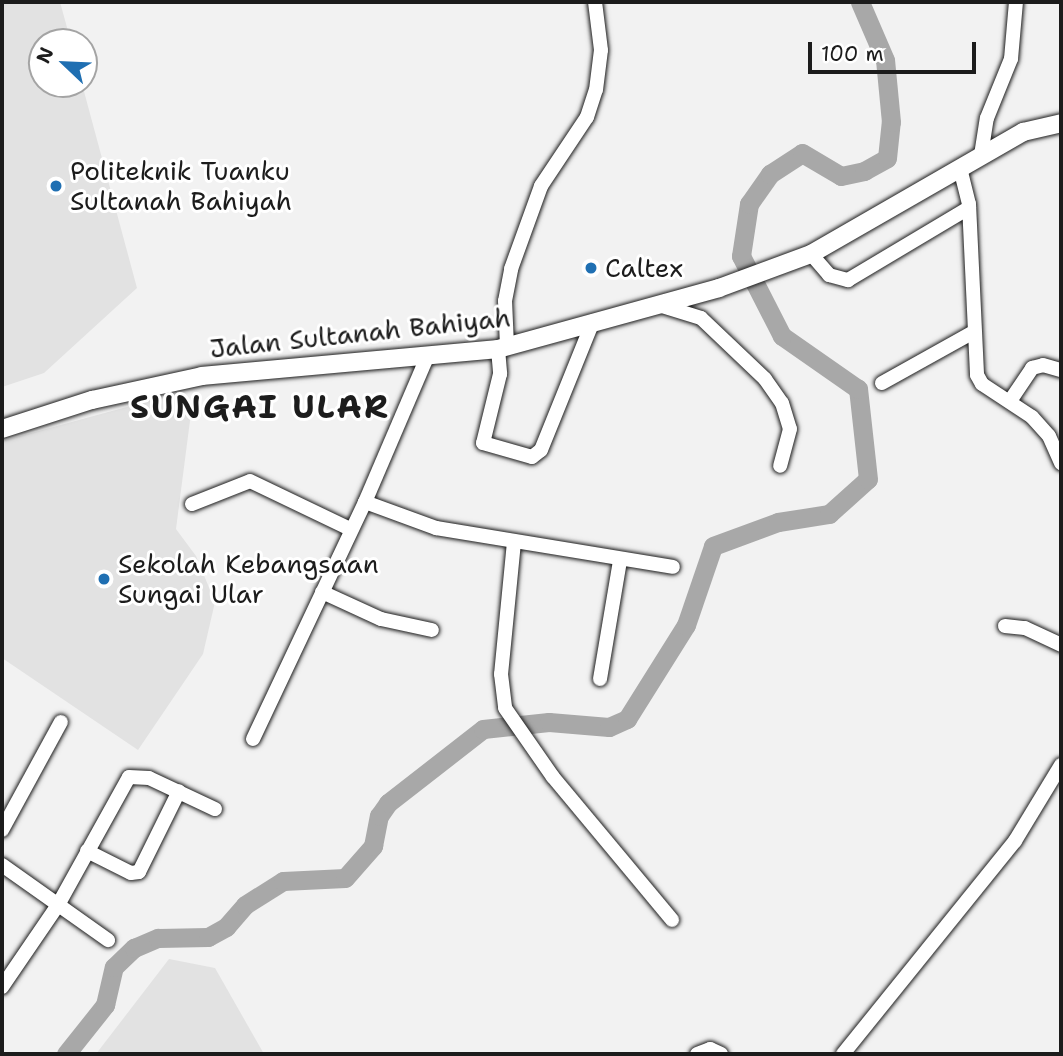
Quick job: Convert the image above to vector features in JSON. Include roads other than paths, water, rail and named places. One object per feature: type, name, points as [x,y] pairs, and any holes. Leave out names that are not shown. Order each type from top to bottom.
[{"type":"main road","name":"Jalan Sultanah Bahiyah","points":[[2,429],[92,400],[189,378],[427,357],[503,347],[651,304],[719,288],[780,268],[810,254],[1023,132],[1061,123]]},
{"type":"street","points":[[593,321],[541,450],[532,457],[483,443],[500,374],[505,301],[511,269],[541,186],[587,117],[596,90],[601,50],[595,2]]},
{"type":"street","points":[[981,155],[987,118],[1010,59],[1016,2]]},
{"type":"street","points":[[960,168],[969,208],[972,333],[979,379],[1010,401],[1049,436],[1061,463]]},
{"type":"street","points":[[810,254],[829,275],[848,280],[969,208]]},
{"type":"street","points":[[651,304],[680,309],[701,318],[765,379],[782,403],[790,429],[780,466]]},
{"type":"street","points":[[882,383],[972,333]]},
{"type":"street","points":[[253,739],[365,502],[427,357]]},
{"type":"street","points":[[1010,401],[1032,368],[1044,365],[1061,370]]},
{"type":"street","points":[[192,504],[250,481],[350,529]]},
{"type":"street","points":[[365,502],[436,528],[586,551],[620,561],[673,567]]},
{"type":"street","points":[[514,542],[501,674],[505,708],[517,731],[672,920]]},
{"type":"street","points":[[600,679],[620,561]]},
{"type":"street","points":[[322,592],[381,619],[432,630]]},
{"type":"street","points":[[1005,626],[1025,628],[1061,645]]},
{"type":"street","points":[[2,830],[61,722]]},
{"type":"street","points":[[843,1054],[1015,841],[1061,765]]},
{"type":"street","points":[[3,983],[58,905],[129,777],[149,778],[215,809]]},
{"type":"street","points":[[87,851],[131,873],[139,872],[179,791]]},
{"type":"street","points":[[2,865],[108,940]]},
{"type":"street","points":[[697,1054],[710,1049],[721,1054]]},
{"type":"waterway","name":"SUNGAI ULAR","points":[[66,1054],[105,1005],[114,967],[134,948],[158,938],[208,937],[226,927],[245,905],[283,881],[345,878],[373,846],[379,816],[388,803],[483,729],[549,722],[609,727],[627,719],[686,625],[713,546],[778,522],[829,514],[868,479],[858,389],[782,336],[741,256],[749,204],[770,174],[802,153],[841,176],[864,171],[887,158],[891,122],[885,60],[860,2]]},
{"type":"place","name":"Politeknik Tuanku Sultanah Bahiyah","points":[[56,186]]},
{"type":"place","name":"Caltex","points":[[591,268]]},
{"type":"place","name":"Sekolah Kebangsaan Sungai Ular","points":[[104,579]]},
{"type":"district","name":"SUNGAI ULAR","points":[[260,407]]}]
